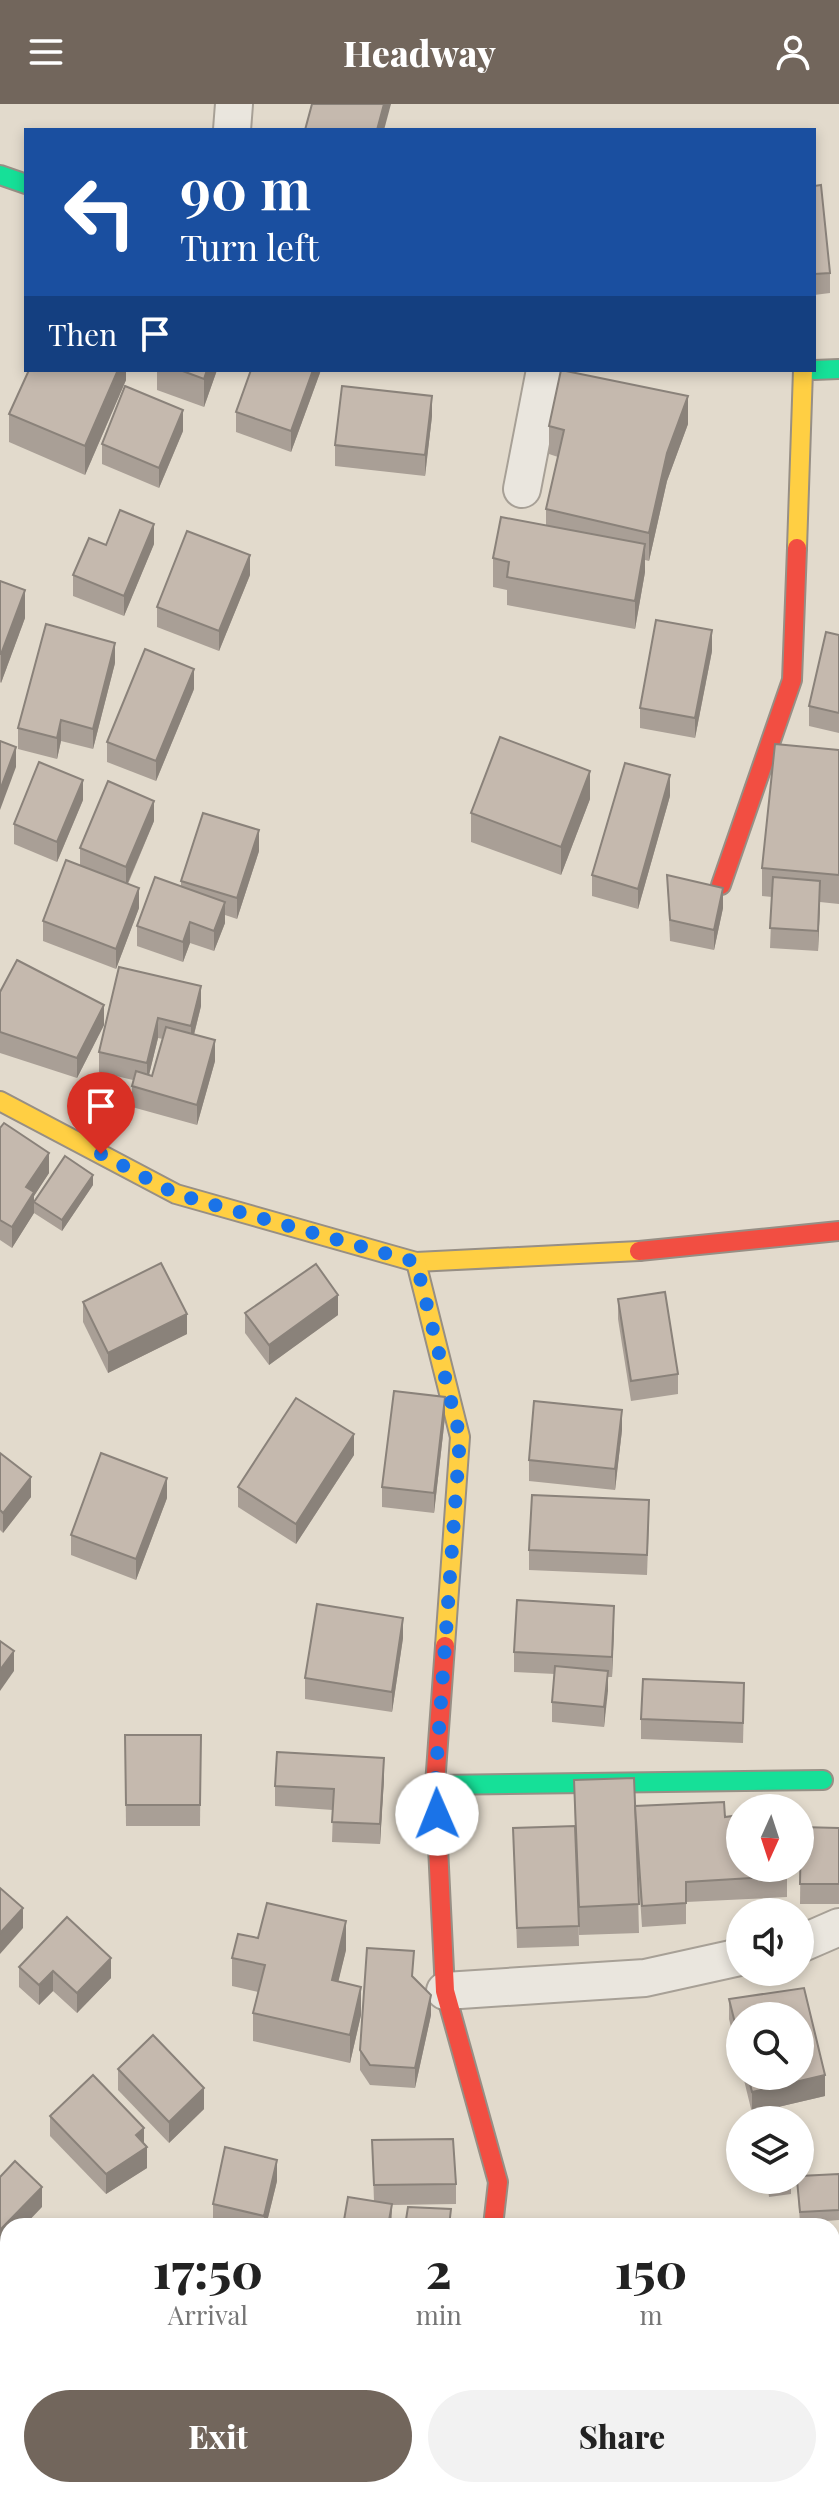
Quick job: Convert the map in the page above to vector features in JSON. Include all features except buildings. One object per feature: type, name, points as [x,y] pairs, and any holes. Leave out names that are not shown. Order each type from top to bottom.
[{"type":"street","points":[[232,128],[234,104]]},
{"type":"street","points":[[0,175],[24,183]]},
{"type":"street","points":[[816,370],[839,369]]},
{"type":"street","points":[[522,489],[545,372]]},
{"type":"street","points":[[721,885],[792,680],[802,372]]},
{"type":"street","points":[[0,1101],[176,1194],[416,1262],[683,1249],[839,1231]]},
{"type":"street","points":[[416,1262],[460,1437],[435,1785],[445,1991],[498,2182],[494,2218]]},
{"type":"street","points":[[435,1785],[823,1780]]},
{"type":"street","points":[[814,1938],[839,1927]]},
{"type":"street","points":[[445,1991],[645,1978],[726,1960]]},
{"type":"traffic: fast","points":[[0,175],[24,183]]},
{"type":"traffic: fast","points":[[816,370],[839,369]]},
{"type":"traffic: fast","points":[[435,1785],[823,1780]]},
{"type":"traffic: slow","points":[[797,548],[803,372]]},
{"type":"traffic: slow","points":[[0,1101],[176,1194],[416,1262],[639,1251]]},
{"type":"traffic: slow","points":[[416,1262],[460,1437],[445,1646]]},
{"type":"traffic: jam","points":[[721,885],[792,680],[797,548]]},
{"type":"traffic: jam","points":[[639,1251],[839,1231]]},
{"type":"traffic: jam","points":[[445,1646],[435,1785],[445,1991],[498,2182],[494,2218]]},
{"type":"route","points":[[101,1154],[176,1194],[416,1262],[460,1437],[435,1785],[437,1814]]}]
